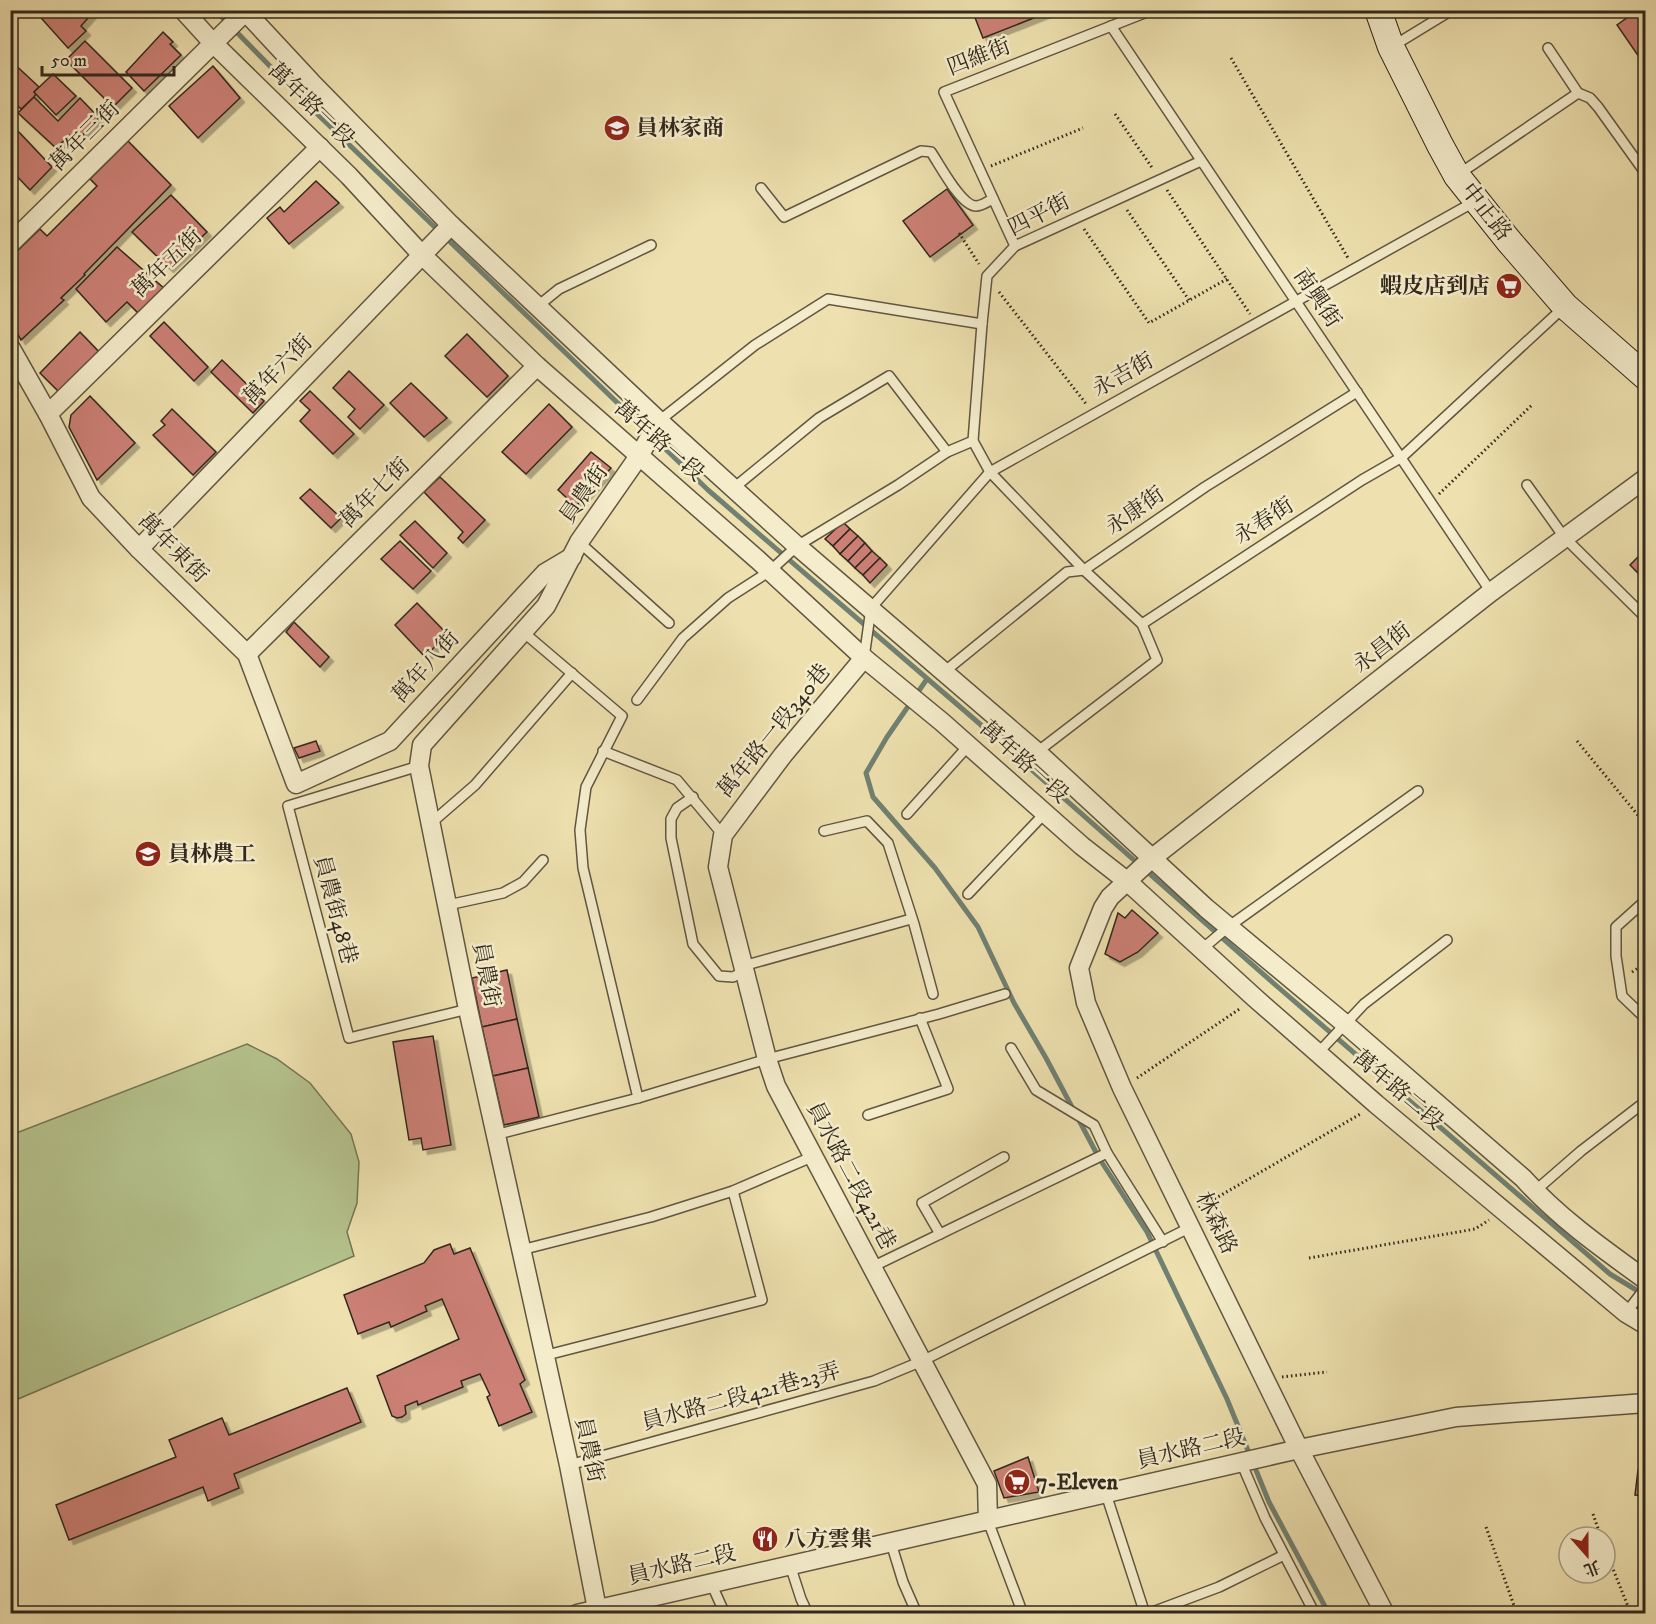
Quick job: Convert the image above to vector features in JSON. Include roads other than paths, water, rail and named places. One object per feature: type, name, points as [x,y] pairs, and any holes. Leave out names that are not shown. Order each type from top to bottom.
[{"type":"street","name":"萬年路一段","points":[[183,10],[213,44],[320,147],[422,255],[537,366],[770,571],[864,658],[1128,882]]},
{"type":"street","name":"中正路","points":[[1378,10],[1391,47],[1457,176],[1565,306],[1646,377]]},
{"type":"street","name":"萬年路一段","points":[[244,11],[451,225],[659,421],[735,487],[797,546],[1037,752],[1152,859]]},
{"type":"street","name":"萬年三街","points":[[10,244],[244,11]]},
{"type":"street","name":"萬年五街","points":[[48,414],[320,147]]},
{"type":"street","name":"萬年六街","points":[[139,549],[451,225]]},
{"type":"street","name":"萬年東街","points":[[10,347],[48,414],[91,498],[139,549],[247,654],[296,783]]},
{"type":"street","name":"萬年七街","points":[[247,654],[537,366]]},
{"type":"street","name":"員農街","points":[[597,1609],[568,1465],[468,1009],[419,766],[422,745],[546,606],[576,549],[639,456],[659,421]]},
{"type":"street","name":"永昌街","points":[[1152,859],[1491,592],[1646,478]]},
{"type":"street","name":"萬年八街","points":[[296,783],[390,741],[545,573],[576,549]]},
{"type":"street","name":"萬年路一段340巷","points":[[723,835],[783,755],[864,658]]},
{"type":"street","name":"員水路二段421巷","points":[[723,835],[718,867],[742,966],[776,1086],[987,1484],[988,1521]]},
{"type":"street","name":"林森路","points":[[1152,859],[1110,897],[1103,908],[1079,968],[1086,1003],[1122,1088],[1299,1449],[1385,1614]]},
{"type":"street","name":"萬年路二段","points":[[1152,859],[1228,927],[1344,1023],[1523,1178],[1589,1239],[1646,1280]]},
{"type":"street","name":"萬年路二段","points":[[1128,882],[1201,950],[1376,1104],[1626,1313],[1646,1325]]},
{"type":"street","name":"員水路二段","points":[[577,1614],[1299,1449],[1456,1417],[1646,1403]]},
{"type":"lane","name":"四維街","points":[[1015,246],[944,92],[1152,10]]},
{"type":"lane","points":[[1391,47],[1452,10]]},
{"type":"lane","name":"南興街","points":[[1111,26],[1491,592]]},
{"type":"lane","points":[[1548,48],[1578,93],[1590,98],[1599,107],[1646,174]]},
{"type":"lane","points":[[1457,176],[1578,93]]},
{"type":"lane","points":[[761,188],[784,217],[921,151],[932,152],[964,201],[974,207],[993,199]]},
{"type":"lane","name":"四平街","points":[[982,324],[987,276],[1015,246],[1201,161]]},
{"type":"lane","name":"永吉街","points":[[871,608],[990,472],[1476,200]]},
{"type":"lane","points":[[538,306],[559,289],[651,245]]},
{"type":"lane","points":[[659,421],[755,345],[828,299],[982,324],[973,441],[990,472],[1084,570],[1142,624],[1157,660],[1037,752]]},
{"type":"lane","name":"永春街","points":[[1142,624],[1402,457],[1565,306]]},
{"type":"lane","points":[[735,487],[819,418],[889,376],[947,452]]},
{"type":"lane","name":"永康街","points":[[944,672],[1067,572],[1084,570],[1204,487],[1357,392]]},
{"type":"lane","points":[[637,700],[683,638],[728,598],[770,571],[797,546],[898,485],[947,452],[973,441]]},
{"type":"lane","points":[[1527,485],[1564,537],[1646,618]]},
{"type":"lane","points":[[576,549],[669,623]]},
{"type":"lane","points":[[864,658],[871,608]]},
{"type":"lane","points":[[522,631],[622,716],[586,787],[580,830],[582,868],[638,1098]]},
{"type":"lane","points":[[430,824],[476,785],[572,673]]},
{"type":"lane","points":[[907,814],[969,745]]},
{"type":"lane","points":[[603,751],[677,780],[723,835]]},
{"type":"lane","name":"員農街48巷","points":[[419,766],[288,806],[350,1038],[468,1009]]},
{"type":"lane","points":[[1201,950],[1228,927],[1418,791]]},
{"type":"lane","points":[[693,797],[677,808],[671,819],[671,838],[693,944],[719,976],[733,977],[739,974],[742,966],[911,919]]},
{"type":"lane","points":[[968,894],[1045,813]]},
{"type":"lane","points":[[824,831],[867,821],[888,843],[933,994]]},
{"type":"lane","points":[[448,905],[503,893],[522,882],[543,860]]},
{"type":"lane","points":[[1646,900],[1616,927],[1616,956],[1622,996],[1646,1020]]},
{"type":"lane","points":[[1318,1053],[1364,1004],[1447,940]]},
{"type":"lane","points":[[495,1135],[638,1098],[767,1059],[939,1014],[1005,994]]},
{"type":"lane","points":[[868,1115],[948,1089],[920,1018]]},
{"type":"lane","points":[[1011,1048],[1036,1090],[1094,1125],[1107,1153],[1163,1242]]},
{"type":"lane","points":[[1535,1191],[1581,1151],[1646,1101]]},
{"type":"lane","points":[[872,1267],[1107,1153]]},
{"type":"lane","points":[[520,1250],[651,1217],[733,1191],[814,1156]]},
{"type":"lane","points":[[940,1234],[922,1203],[1004,1157]]},
{"type":"lane","points":[[543,1356],[762,1300],[733,1191]]},
{"type":"lane","name":"員水路二段421巷23弄","points":[[568,1465],[874,1381],[922,1361],[1163,1242],[1188,1221]]},
{"type":"lane","points":[[1626,1313],[1646,1287]]},
{"type":"lane","points":[[1242,1462],[1265,1518],[1315,1614]]},
{"type":"lane","points":[[1106,1494],[1146,1614],[1220,1587],[1284,1555]]},
{"type":"lane","points":[[988,1521],[1023,1614]]},
{"type":"lane","points":[[891,1543],[903,1582],[917,1614]]},
{"type":"lane","points":[[790,1566],[808,1614]]},
{"type":"lane","points":[[711,1583],[724,1614]]},
{"type":"waterway","points":[[215,10],[312,109],[708,490],[1610,1274],[1646,1296]]},
{"type":"waterway","points":[[927,679],[887,737],[866,773],[873,797],[935,868],[978,927],[1014,1003],[1099,1158],[1147,1232],[1227,1399],[1269,1502],[1329,1614]]},
{"type":"place","name":"員林家商","points":[[617,128]]},
{"type":"place","name":"蝦皮店到店","points":[[1509,286]]},
{"type":"place","name":"員林農工","points":[[148,854]]},
{"type":"place","name":"7-Eleven","points":[[1017,1482]]},
{"type":"place","name":"八方雲集","points":[[765,1539]]}]
